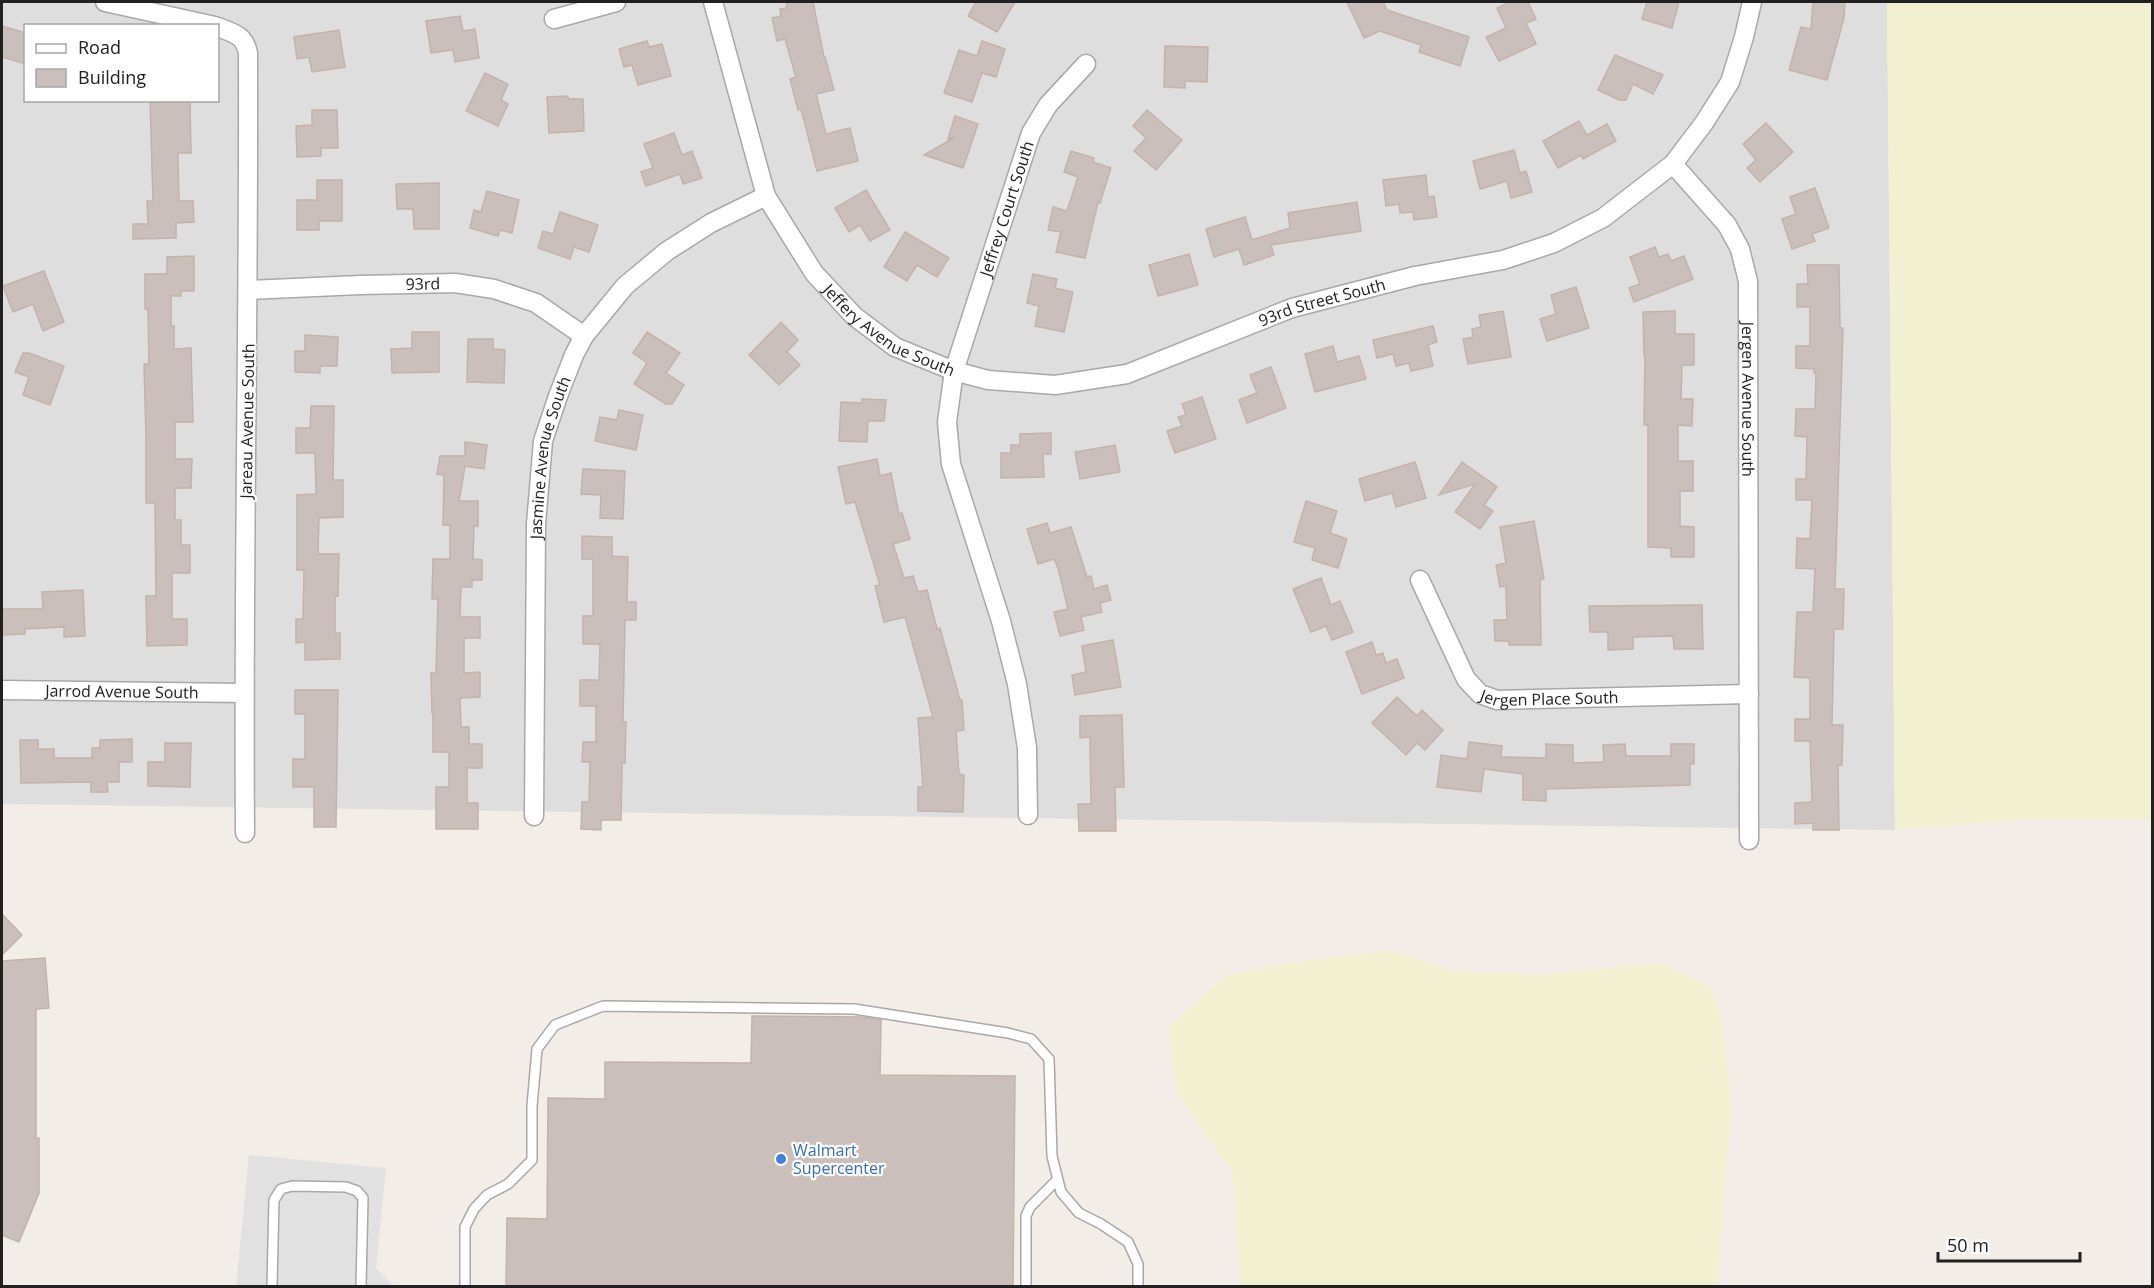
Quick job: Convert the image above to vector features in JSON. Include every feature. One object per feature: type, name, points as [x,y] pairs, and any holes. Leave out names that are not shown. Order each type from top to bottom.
[{"type":"street","name":"Jareau Avenue South","points":[[105,2],[207,24]]},
{"type":"street","points":[[554,19],[616,2]]},
{"type":"street","name":"Jeffery Avenue South","points":[[713,2],[766,196],[814,273],[854,316],[895,347],[954,371],[947,422],[951,464],[1001,621],[1017,684],[1027,748],[1028,815]]},
{"type":"street","points":[[1673,164],[1704,123],[1730,82],[1744,38],[1752,2]]},
{"type":"street","name":"Jareau Avenue South","points":[[219,27],[246,41],[248,53],[249,290],[244,693],[245,833]]},
{"type":"street","name":"Jeffrey Court South","points":[[954,371],[1031,133],[1048,105],[1086,63]]},
{"type":"street","name":"93rd Street South","points":[[954,371],[988,380],[1055,385],[1127,374],[1292,308],[1415,276],[1503,260],[1554,243],[1603,218],[1673,164]]},
{"type":"street","name":"Jergen Avenue South","points":[[1673,164],[1727,225],[1740,249],[1748,281],[1749,840]]},
{"type":"street","name":"Jasmine Avenue South","points":[[534,816],[536,524],[543,441],[566,375],[584,336],[625,286],[667,251],[711,223],[766,196]]},
{"type":"street","name":"93rd","points":[[249,290],[455,283],[494,289],[536,303],[584,336]]},
{"type":"street","name":"Jergen Place South","points":[[1420,580],[1466,679],[1479,694],[1497,700],[1749,694]]},
{"type":"street","name":"Jarrod Avenue South","points":[[2,690],[244,693]]},
{"type":"lane","points":[[465,1287],[465,1227],[474,1209],[487,1195],[508,1184],[532,1160],[532,1106],[537,1049],[555,1025],[603,1006],[855,1009],[1008,1033],[1031,1039],[1049,1059],[1052,1156],[1061,1192],[1079,1213],[1128,1242],[1137,1264],[1138,1287]]},
{"type":"lane","points":[[1026,1287],[1026,1216],[1030,1207],[1058,1180]]},
{"type":"lane","points":[[272,1287],[274,1200],[281,1189],[292,1186],[346,1187],[357,1191],[363,1198],[361,1287]]},
{"type":"shaded area","points":[[2,2],[1887,2],[1895,830],[2,804]]},
{"type":"shaded area","points":[[249,1155],[386,1168],[376,1268],[394,1286],[236,1286]]},
{"type":"green space","points":[[1887,2],[2152,2],[2152,819],[2030,819],[1895,830]]},
{"type":"green space","points":[[1391,950],[1449,970],[1535,975],[1661,963],[1710,986],[1723,1026],[1732,1104],[1717,1286],[1241,1286],[1232,1172],[1178,1095],[1168,1026],[1227,975],[1303,961]]},
{"type":"building","points":[[786,2],[813,2],[824,57],[834,90],[816,94],[826,134],[850,128],[858,161],[817,171],[801,109],[798,110],[790,79],[796,77],[785,39],[777,41],[772,18],[781,16],[780,9],[787,8]]},
{"type":"building","points":[[976,2],[1015,2],[997,32],[968,16]]},
{"type":"building","points":[[1347,2],[1383,2],[1387,10],[1469,37],[1460,66],[1419,52],[1421,45],[1380,31],[1364,38]]},
{"type":"building","points":[[1510,2],[1528,2],[1536,19],[1526,23],[1536,44],[1499,61],[1486,37],[1506,28],[1497,8]]},
{"type":"building","points":[[1647,2],[1679,2],[1672,28],[1642,19]]},
{"type":"building","points":[[1813,2],[1845,2],[1844,18],[1827,80],[1789,70],[1801,27],[1811,29]]},
{"type":"building","points":[[460,16],[463,31],[475,29],[479,58],[455,62],[453,50],[431,53],[426,21]]},
{"type":"building","points":[[2,26],[24,32],[24,63],[2,57]]},
{"type":"building","points":[[339,30],[345,67],[312,72],[309,57],[297,59],[294,37]]},
{"type":"building","points":[[647,41],[649,47],[662,44],[671,76],[638,85],[632,65],[624,67],[619,49]]},
{"type":"building","points":[[982,41],[1005,49],[996,77],[982,73],[972,102],[944,93],[959,50],[977,56]]},
{"type":"building","points":[[1165,46],[1208,47],[1207,82],[1185,81],[1185,88],[1164,87]]},
{"type":"building","points":[[1615,55],[1663,75],[1653,94],[1633,84],[1626,100],[1619,100],[1598,90]]},
{"type":"building","points":[[485,73],[508,84],[501,100],[508,104],[498,126],[466,111]]},
{"type":"building","points":[[568,96],[568,99],[583,99],[584,131],[549,133],[547,97]]},
{"type":"building","points":[[150,102],[190,102],[191,153],[178,153],[179,201],[193,201],[194,222],[176,223],[176,238],[133,239],[133,224],[148,224],[147,201],[153,201]]},
{"type":"building","points":[[312,110],[337,110],[338,148],[321,148],[321,156],[297,157],[296,126],[312,125]]},
{"type":"building","points":[[1147,110],[1182,140],[1156,170],[1134,151],[1146,138],[1133,126]]},
{"type":"building","points":[[955,116],[978,124],[963,168],[924,155],[955,137],[948,139]]},
{"type":"building","points":[[1579,121],[1587,135],[1607,124],[1616,141],[1583,159],[1581,155],[1558,168],[1543,141]]},
{"type":"building","points":[[1766,123],[1793,152],[1760,182],[1747,168],[1756,160],[1743,144]]},
{"type":"building","points":[[674,133],[682,155],[692,151],[702,178],[683,184],[680,174],[646,186],[641,172],[653,168],[644,144]]},
{"type":"building","points":[[1514,150],[1520,173],[1526,171],[1532,192],[1511,198],[1507,181],[1480,189],[1473,161]]},
{"type":"building","points":[[1071,151],[1094,158],[1093,162],[1111,168],[1100,203],[1098,202],[1085,258],[1056,252],[1061,232],[1048,230],[1053,207],[1067,211],[1078,177],[1064,172]]},
{"type":"building","points":[[1426,175],[1428,197],[1434,196],[1437,217],[1414,220],[1413,212],[1400,213],[1399,204],[1386,206],[1383,180]]},
{"type":"building","points":[[317,180],[342,180],[342,221],[319,221],[319,230],[297,230],[297,200],[317,200]]},
{"type":"building","points":[[439,183],[439,229],[414,229],[413,209],[397,209],[396,184]]},
{"type":"building","points":[[1815,188],[1829,228],[1812,234],[1815,241],[1792,249],[1782,219],[1796,214],[1790,197]]},
{"type":"building","points":[[866,190],[890,230],[870,241],[860,225],[849,232],[835,208]]},
{"type":"building","points":[[487,191],[519,200],[512,233],[500,230],[498,236],[470,228],[474,210],[481,212]]},
{"type":"building","points":[[1357,202],[1361,231],[1271,245],[1274,255],[1244,265],[1239,249],[1214,257],[1206,229],[1245,217],[1252,240],[1290,228],[1288,213]]},
{"type":"building","points":[[560,212],[598,225],[589,252],[574,247],[570,259],[538,248],[543,231],[553,234]]},
{"type":"building","points":[[905,232],[949,258],[937,277],[917,265],[907,281],[884,267]]},
{"type":"building","points":[[1655,247],[1659,257],[1668,254],[1671,261],[1684,256],[1693,279],[1634,302],[1629,288],[1640,284],[1630,257]]},
{"type":"building","points":[[1189,254],[1198,285],[1158,296],[1149,265]]},
{"type":"building","points":[[194,256],[194,291],[181,291],[181,296],[171,296],[174,349],[191,348],[193,422],[175,422],[175,459],[192,459],[191,488],[175,488],[175,520],[181,520],[181,545],[190,545],[190,573],[172,573],[172,619],[187,619],[187,645],[147,646],[146,596],[156,596],[155,503],[146,503],[144,364],[149,364],[145,274],[167,274],[167,257]]},
{"type":"building","points":[[1807,265],[1839,265],[1840,328],[1843,328],[1835,589],[1844,589],[1843,629],[1834,629],[1832,725],[1843,725],[1842,765],[1838,765],[1839,830],[1813,830],[1813,823],[1795,824],[1795,803],[1812,802],[1810,741],[1795,741],[1795,719],[1810,719],[1810,678],[1794,677],[1797,612],[1813,612],[1815,569],[1796,568],[1797,538],[1810,539],[1812,500],[1796,500],[1796,479],[1806,479],[1807,437],[1795,436],[1796,409],[1815,409],[1816,373],[1814,369],[1796,368],[1796,346],[1810,346],[1810,307],[1797,307],[1797,284],[1808,284]]},
{"type":"building","points":[[44,271],[64,322],[43,331],[33,304],[13,312],[3,286]]},
{"type":"building","points":[[1033,274],[1057,279],[1055,288],[1073,292],[1064,332],[1035,326],[1039,306],[1027,303]]},
{"type":"building","points":[[1576,287],[1589,328],[1547,341],[1540,319],[1556,314],[1551,295]]},
{"type":"building","points":[[1503,311],[1511,357],[1468,364],[1463,339],[1473,337],[1472,329],[1481,327],[1479,315]]},
{"type":"building","points":[[1675,311],[1675,334],[1694,334],[1694,365],[1682,365],[1681,399],[1693,399],[1692,426],[1678,425],[1678,461],[1693,461],[1693,491],[1680,491],[1680,526],[1694,527],[1694,557],[1671,557],[1671,548],[1648,547],[1648,425],[1644,425],[1643,312]]},
{"type":"building","points":[[781,322],[798,340],[787,352],[800,365],[779,385],[749,355]]},
{"type":"building","points":[[1433,326],[1437,342],[1428,345],[1433,366],[1411,371],[1409,363],[1396,366],[1393,354],[1377,358],[1373,340]]},
{"type":"building","points":[[412,332],[439,332],[439,372],[392,373],[391,349],[412,348]]},
{"type":"building","points":[[647,332],[680,353],[666,373],[684,385],[672,404],[666,404],[634,384],[647,363],[633,353]]},
{"type":"building","points":[[305,335],[338,337],[337,366],[320,366],[320,373],[295,372],[295,351],[305,351]]},
{"type":"building","points":[[468,339],[493,339],[493,349],[505,350],[504,383],[467,382]]},
{"type":"building","points":[[1333,346],[1337,362],[1359,356],[1366,379],[1315,392],[1305,354]]},
{"type":"building","points":[[23,353],[29,353],[64,366],[50,405],[23,395],[29,377],[15,372]]},
{"type":"building","points":[[1271,367],[1286,408],[1247,423],[1239,400],[1257,393],[1250,375]]},
{"type":"building","points":[[1202,397],[1216,439],[1175,453],[1167,431],[1182,426],[1178,417],[1186,415],[1182,404]]},
{"type":"building","points":[[862,399],[886,400],[884,421],[868,421],[867,442],[839,441],[841,402],[862,403]]},
{"type":"building","points":[[311,406],[334,406],[333,480],[343,480],[343,517],[319,518],[318,554],[339,554],[338,596],[335,596],[335,633],[340,633],[340,659],[305,660],[305,642],[296,643],[296,619],[303,619],[304,570],[297,570],[297,495],[316,494],[315,453],[296,453],[296,428],[310,428]]},
{"type":"building","points":[[619,410],[643,415],[636,450],[595,441],[600,417],[617,420]]},
{"type":"building","points":[[1051,433],[1051,454],[1043,454],[1044,477],[1001,478],[1001,453],[1011,453],[1011,445],[1020,445],[1020,434]]},
{"type":"building","points":[[465,442],[487,445],[484,469],[465,466],[459,501],[478,501],[478,526],[474,526],[473,559],[482,560],[482,580],[472,580],[472,587],[461,587],[460,617],[480,617],[480,638],[464,638],[464,673],[480,672],[480,697],[460,698],[461,727],[469,727],[469,744],[482,744],[482,768],[467,768],[467,803],[478,803],[478,829],[436,829],[436,787],[449,787],[449,752],[433,752],[431,673],[436,673],[438,599],[432,599],[433,559],[450,559],[450,525],[443,525],[444,475],[437,474],[440,456],[465,456]]},
{"type":"building","points":[[1115,445],[1120,472],[1080,479],[1075,452]]},
{"type":"building","points":[[877,459],[880,476],[891,473],[899,514],[902,513],[910,539],[893,544],[904,578],[913,576],[918,592],[927,590],[937,629],[940,628],[960,700],[962,700],[964,730],[956,731],[959,774],[964,775],[963,812],[918,811],[918,787],[923,787],[918,718],[933,717],[905,617],[884,622],[875,586],[880,585],[855,502],[846,504],[838,467]]},
{"type":"building","points":[[1415,462],[1426,498],[1396,507],[1392,493],[1365,501],[1359,479]]},
{"type":"building","points":[[1462,462],[1497,487],[1484,505],[1493,511],[1480,529],[1455,512],[1475,484],[1439,495]]},
{"type":"building","points":[[583,469],[625,471],[623,519],[600,518],[601,495],[581,494]]},
{"type":"building","points":[[1306,501],[1337,511],[1330,533],[1347,539],[1338,568],[1312,560],[1315,548],[1294,542]]},
{"type":"building","points":[[1534,521],[1544,579],[1540,580],[1541,645],[1509,645],[1509,641],[1495,641],[1494,620],[1507,620],[1506,586],[1500,587],[1496,565],[1506,563],[1500,527]]},
{"type":"building","points":[[1047,523],[1050,533],[1071,527],[1087,577],[1091,576],[1094,589],[1107,585],[1111,600],[1100,603],[1102,612],[1081,617],[1084,630],[1060,636],[1054,612],[1068,609],[1058,568],[1054,559],[1038,564],[1027,529]]},
{"type":"building","points":[[582,536],[612,537],[612,556],[628,557],[627,602],[636,602],[636,620],[625,620],[623,722],[626,722],[625,763],[622,763],[621,820],[601,820],[601,830],[581,829],[582,802],[589,802],[590,762],[582,762],[583,742],[596,742],[596,706],[580,706],[580,680],[599,680],[600,644],[583,644],[583,616],[593,616],[593,559],[582,559]]},
{"type":"building","points":[[1321,578],[1331,605],[1340,601],[1353,632],[1332,640],[1326,626],[1311,632],[1293,589]]},
{"type":"building","points":[[83,590],[85,636],[64,637],[64,627],[25,629],[25,634],[2,635],[2,609],[43,609],[42,592]]},
{"type":"building","points":[[1702,605],[1703,649],[1674,649],[1673,636],[1633,637],[1633,649],[1608,650],[1608,632],[1590,632],[1589,606]]},
{"type":"building","points":[[1113,640],[1121,687],[1075,695],[1072,675],[1086,672],[1082,646]]},
{"type":"building","points":[[1372,642],[1376,655],[1383,653],[1386,663],[1397,659],[1404,678],[1362,694],[1346,652]]},
{"type":"building","points":[[295,690],[338,690],[336,827],[314,827],[314,787],[293,787],[293,759],[305,759],[305,714],[295,714]]},
{"type":"building","points":[[1397,697],[1417,716],[1422,710],[1443,730],[1425,750],[1417,743],[1406,755],[1372,723]]},
{"type":"building","points":[[1122,715],[1124,787],[1115,787],[1116,831],[1079,831],[1078,804],[1091,804],[1090,737],[1080,738],[1080,716]]},
{"type":"building","points":[[132,739],[132,762],[119,762],[119,782],[107,782],[108,792],[91,792],[91,782],[21,783],[20,740],[38,740],[38,749],[54,749],[54,758],[92,758],[92,748],[100,748],[100,740]]},
{"type":"building","points":[[1469,742],[1502,746],[1501,757],[1546,758],[1546,744],[1573,745],[1573,763],[1604,762],[1603,745],[1625,744],[1626,756],[1671,756],[1671,744],[1694,744],[1694,764],[1690,764],[1690,785],[1546,789],[1546,801],[1523,800],[1523,774],[1484,769],[1481,792],[1437,787],[1441,755],[1467,759]]},
{"type":"building","points":[[165,743],[191,743],[190,787],[148,786],[148,762],[165,762]]},
{"type":"building","points":[[2,914],[22,935],[2,955]]},
{"type":"building","points":[[45,958],[49,1008],[36,1009],[36,1138],[39,1138],[39,1193],[19,1242],[2,1235],[2,961]]},
{"type":"building","name":"Walmart Supercenter","points":[[752,1016],[861,1017],[881,1020],[880,1075],[1015,1076],[1013,1287],[506,1287],[507,1218],[547,1219],[548,1098],[605,1099],[605,1062],[751,1063]]},
{"type":"place","name":"Walmart Supercenter","points":[[781,1159]]}]
